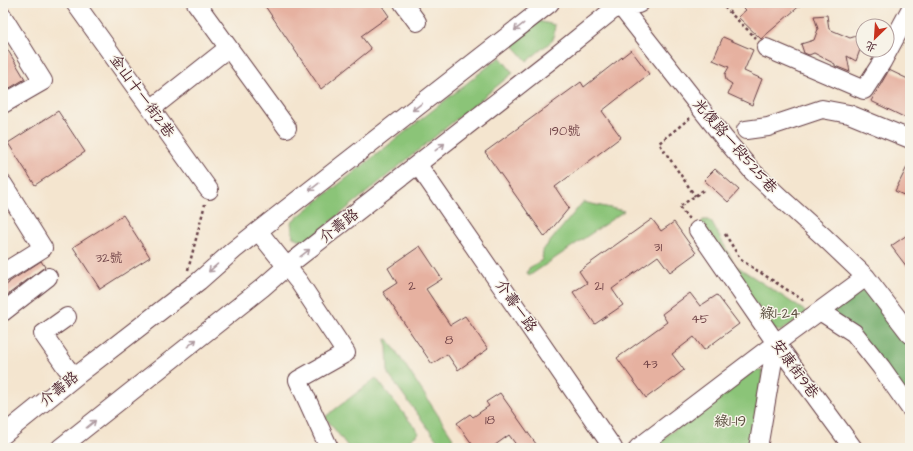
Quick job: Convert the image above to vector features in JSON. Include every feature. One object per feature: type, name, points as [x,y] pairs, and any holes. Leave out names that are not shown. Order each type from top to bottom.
[{"type":"street","name":"金山十一街2巷","points":[[75,3],[209,190]]},
{"type":"street","points":[[196,3],[286,128]]},
{"type":"street","points":[[403,3],[417,22]]},
{"type":"street","name":"介壽路","points":[[3,435],[75,376],[199,281],[258,231],[550,3]]},
{"type":"street","points":[[619,4],[640,3]]},
{"type":"street","name":"介壽路","points":[[60,448],[262,288],[286,267],[562,51],[619,4]]},
{"type":"street","name":"光復路一段525巷","points":[[619,4],[724,138],[753,172],[866,277],[910,334]]},
{"type":"street","points":[[850,114],[882,62],[910,10]]},
{"type":"street","points":[[3,17],[43,81],[3,104]]},
{"type":"street","points":[[151,109],[228,48]]},
{"type":"street","points":[[766,48],[864,90]]},
{"type":"street","points":[[746,130],[768,127],[822,109],[850,114],[910,139]]},
{"type":"street","name":"介壽一路","points":[[418,164],[613,448]]},
{"type":"street","points":[[3,184],[43,248],[3,273]]},
{"type":"street","name":"安康街9巷","points":[[698,230],[776,343],[853,448]]},
{"type":"street","points":[[258,231],[299,282],[346,353],[298,380],[329,448]]},
{"type":"street","points":[[3,312],[48,277]]},
{"type":"street","points":[[638,448],[866,277]]},
{"type":"street","points":[[820,311],[854,333],[881,367],[910,408]]},
{"type":"street","points":[[67,316],[43,334],[66,367],[75,376]]},
{"type":"street","points":[[759,448],[776,343]]},
{"type":"path","points":[[720,3],[766,48]]},
{"type":"path","points":[[694,196],[659,143],[702,110]]},
{"type":"path","points":[[698,230],[679,207],[705,189]]},
{"type":"path","points":[[187,272],[209,190]]},
{"type":"path","points":[[725,234],[741,260],[820,311]]},
{"type":"green space","points":[[538,21],[555,25],[553,40],[527,61],[511,43]]},
{"type":"green space","points":[[500,57],[513,73],[306,242],[293,237],[291,222]]},
{"type":"green space","points":[[583,202],[624,211],[529,276],[527,273],[529,268],[542,260],[543,250]]},
{"type":"green space","name":"綠1-24","points":[[703,220],[708,220],[712,223],[735,265],[808,313],[781,331],[773,330],[701,223]]},
{"type":"green space","points":[[864,283],[910,342],[910,401],[828,313]]},
{"type":"green space","points":[[387,339],[453,438],[442,447],[388,374],[387,347],[385,340]]},
{"type":"green space","name":"綠1-19","points":[[756,369],[763,371],[752,448],[650,448]]},
{"type":"green space","points":[[376,378],[419,433],[400,448],[349,448],[325,417]]},
{"type":"building","points":[[263,3],[380,3],[389,16],[361,36],[371,49],[321,89]]},
{"type":"building","points":[[739,3],[803,3],[761,39],[738,17],[746,10]]},
{"type":"building","points":[[827,15],[829,29],[850,38],[855,36],[856,61],[847,56],[850,72],[835,66],[835,64],[814,53],[809,55],[804,53],[801,44],[814,40],[818,29],[814,16]]},
{"type":"building","points":[[723,37],[753,50],[744,71],[762,79],[752,105],[728,94],[732,84],[726,80],[725,74],[729,67],[713,60]]},
{"type":"building","points":[[3,42],[25,79],[3,92]]},
{"type":"building","points":[[631,50],[649,74],[602,111],[621,137],[555,187],[569,208],[545,237],[485,152],[581,82],[584,87]]},
{"type":"building","points":[[889,70],[910,80],[910,120],[871,101]]},
{"type":"building","points":[[58,111],[85,152],[35,185],[8,143]]},
{"type":"building","points":[[910,161],[910,198],[895,191]]},
{"type":"building","points":[[715,169],[739,190],[728,202],[704,180]]},
{"type":"building","points":[[123,215],[150,257],[100,289],[73,247]]},
{"type":"building","points":[[652,219],[661,231],[674,222],[696,253],[670,272],[658,256],[612,289],[623,305],[595,324],[573,292],[587,283],[579,271]]},
{"type":"building","points":[[910,233],[910,271],[891,246]]},
{"type":"building","points":[[420,246],[442,279],[426,289],[450,325],[465,316],[488,349],[458,370],[447,354],[432,364],[383,292],[397,283],[388,268]]},
{"type":"building","points":[[41,261],[45,267],[6,296],[3,287]]},
{"type":"building","points":[[690,293],[700,306],[717,295],[739,324],[704,350],[694,337],[672,354],[684,370],[646,398],[617,358],[667,322],[662,314]]},
{"type":"building","points":[[500,393],[539,448],[514,448],[517,446],[509,435],[491,448],[475,448],[457,423],[470,414],[473,417],[489,406],[486,402]]}]
